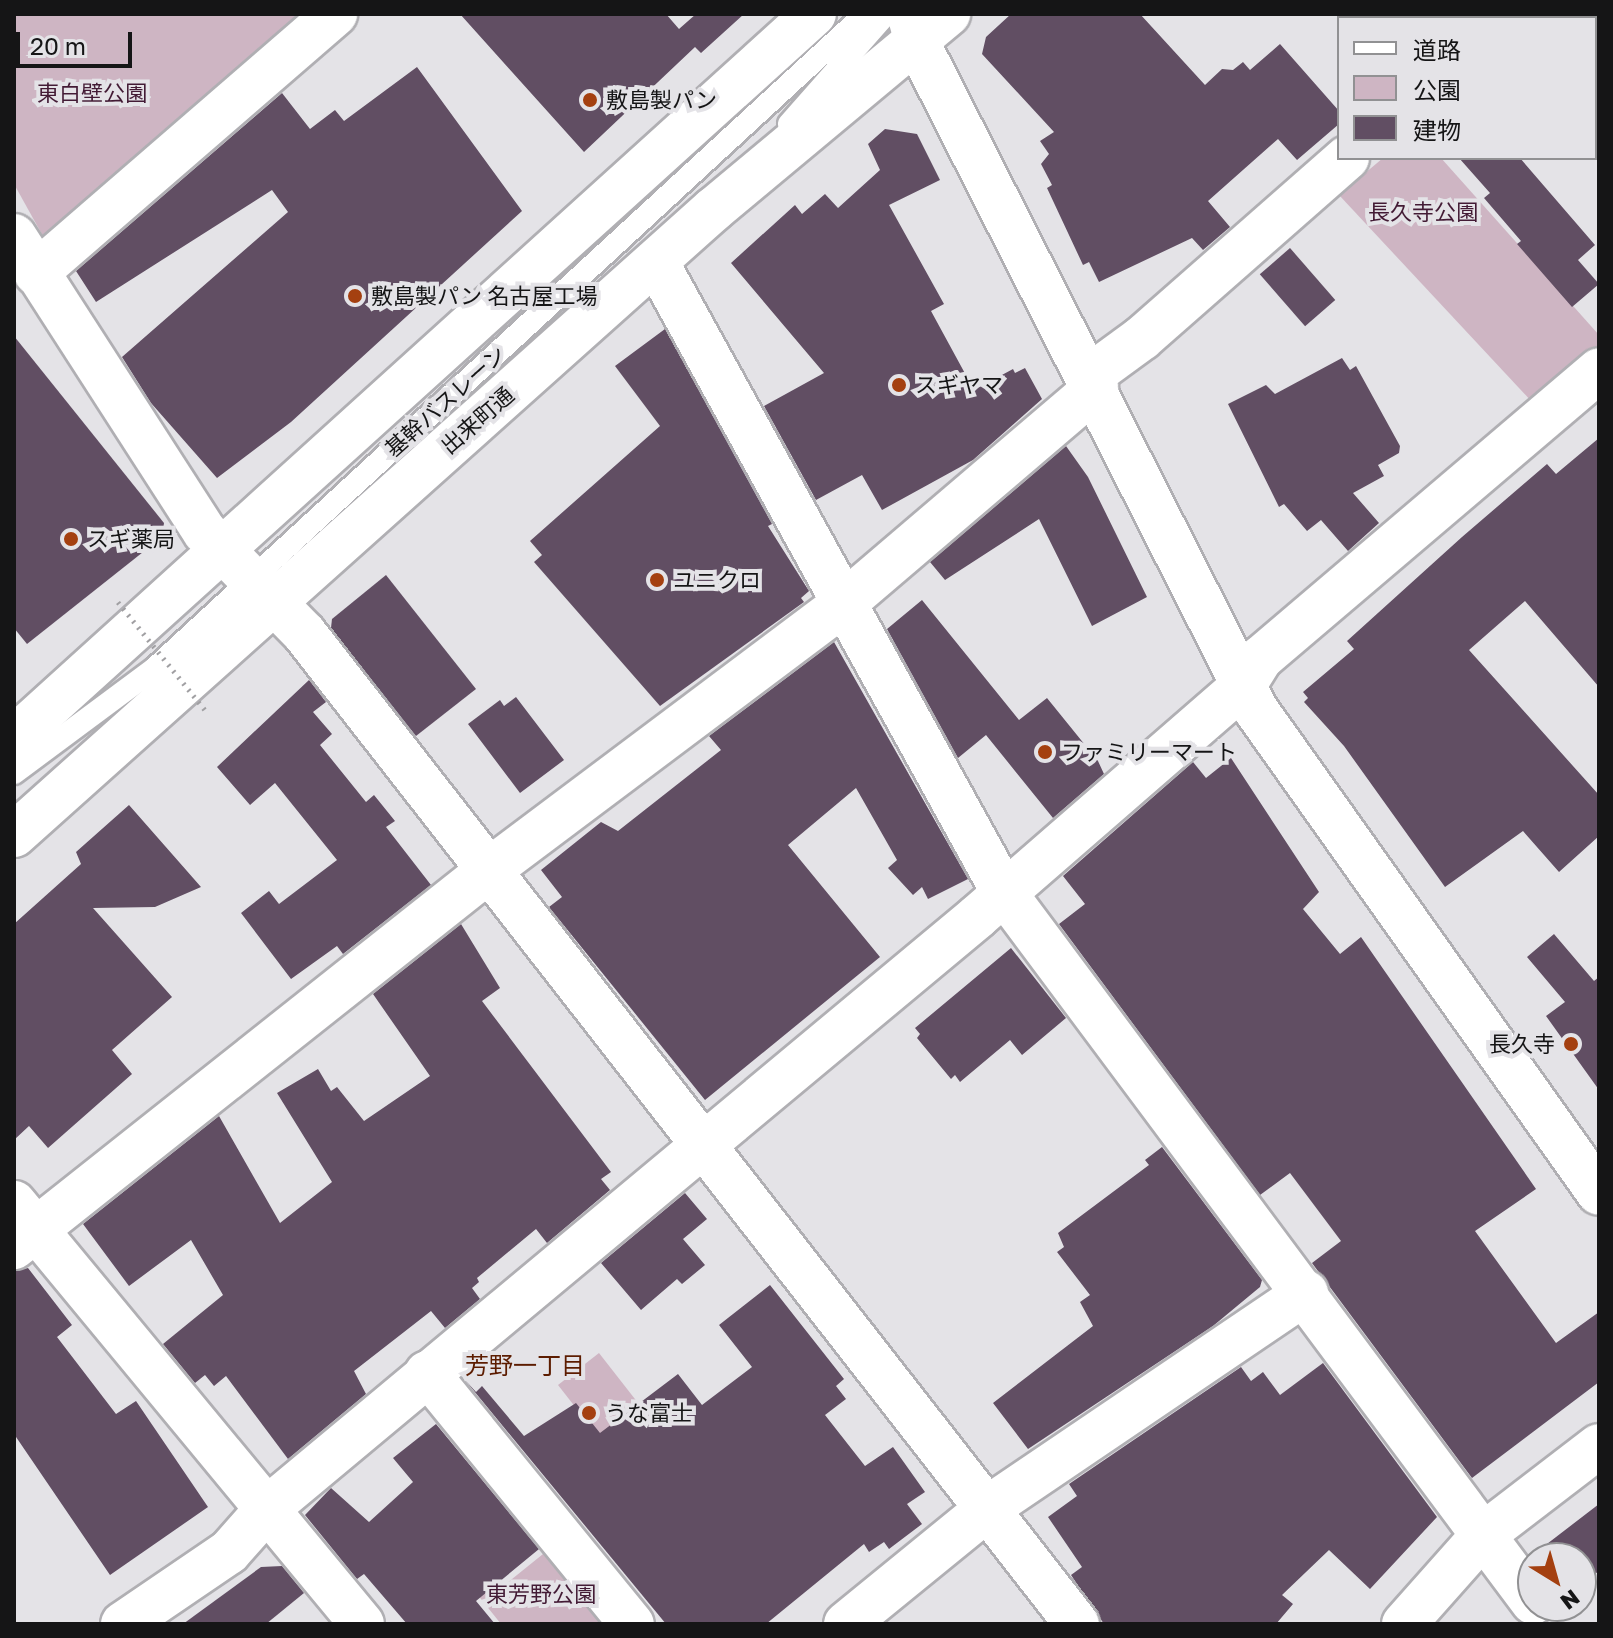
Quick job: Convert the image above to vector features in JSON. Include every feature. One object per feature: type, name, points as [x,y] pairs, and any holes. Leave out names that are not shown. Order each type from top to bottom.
[{"type":"street","points":[[36,273],[335,14]]},
{"type":"street","name":"出来町通","points":[[14,835],[249,576],[814,14]]},
{"type":"street","points":[[915,21],[1256,710],[1599,1193]]},
{"type":"street","name":"出来町通","points":[[14,738],[249,576],[656,262],[915,21]]},
{"type":"street","points":[[362,1624],[268,1508],[22,1227],[843,604],[1345,160]]},
{"type":"street","points":[[14,236],[36,273],[249,576],[488,871],[1077,1624]]},
{"type":"street","points":[[656,262],[1003,891],[1306,1293],[1517,1581]]},
{"type":"street","points":[[123,1624],[229,1552],[268,1508],[1244,685],[1261,658],[1599,370]]},
{"type":"street","points":[[846,1624],[988,1508],[1306,1293]]},
{"type":"street","points":[[427,1373],[632,1624]]},
{"type":"street","points":[[1404,1624],[1483,1535],[1599,1446]]},
{"type":"lane","name":"基幹バスレーン","points":[[14,773],[154,669],[249,576],[865,14]]},
{"type":"path","points":[[118,602],[206,711]]},
{"type":"green space","name":"東白壁公園","points":[[14,14],[304,14],[44,238],[14,184]]},
{"type":"green space","name":"長久寺公園","points":[[1381,160],[1443,160],[1599,335],[1599,351],[1533,403],[1339,195]]},
{"type":"green space","points":[[599,1353],[651,1420],[610,1452],[558,1385]]},
{"type":"green space","name":"東芳野公園","points":[[548,1550],[606,1624],[501,1624],[477,1594],[414,1624],[481,1571],[497,1591]]},
{"type":"building","name":"敷島製パン","points":[[460,14],[666,14],[679,29],[696,14],[744,14],[701,53],[695,47],[584,152]]},
{"type":"building","points":[[1011,14],[1140,14],[1205,85],[1222,69],[1233,70],[1243,62],[1250,70],[1280,44],[1337,109],[1337,126],[1297,160],[1278,139],[1208,201],[1230,227],[1203,250],[1192,238],[1099,282],[1089,262],[1083,265],[1047,188],[1052,185],[1041,164],[1049,154],[1040,141],[1054,132],[982,54],[986,37]]},
{"type":"building","points":[[417,67],[522,211],[291,422],[217,478],[151,403],[122,357],[288,212],[272,190],[96,302],[76,271],[282,93],[310,129],[335,110],[344,121]]},
{"type":"building","points":[[885,129],[917,134],[940,180],[889,205],[944,304],[931,311],[974,390],[1013,369],[1015,373],[1025,368],[1042,399],[973,460],[882,510],[862,475],[816,500],[764,406],[824,373],[731,263],[795,205],[802,214],[825,194],[838,208],[880,170],[868,144]]},
{"type":"building","points":[[1461,160],[1522,160],[1595,245],[1578,260],[1599,284],[1572,307],[1517,244],[1521,241],[1484,198],[1490,193]]},
{"type":"building","points":[[1290,248],[1335,300],[1305,326],[1260,274]]},
{"type":"building","name":"ユニクロ","points":[[665,329],[772,524],[768,526],[809,591],[801,598],[804,602],[660,706],[534,562],[542,555],[530,541],[660,426],[615,366]]},
{"type":"building","points":[[14,336],[164,523],[162,537],[27,644],[14,628]]},
{"type":"building","points":[[1342,358],[1350,370],[1356,366],[1400,446],[1399,453],[1378,465],[1384,476],[1353,493],[1379,523],[1348,551],[1321,520],[1307,531],[1284,504],[1279,507],[1228,404],[1266,385],[1275,394]]},
{"type":"building","points":[[1599,438],[1599,687],[1525,601],[1469,650],[1599,795],[1599,836],[1559,872],[1523,831],[1445,887],[1344,746],[1304,702],[1308,698],[1303,692],[1354,649],[1347,641],[1547,464],[1556,474]]},
{"type":"building","points":[[1066,446],[1088,477],[1147,597],[1092,626],[1039,519],[945,580],[930,562]]},
{"type":"building","points":[[386,575],[476,689],[416,736],[331,628],[332,619]]},
{"type":"building","points":[[922,600],[1019,720],[1047,698],[1098,761],[1104,774],[1053,818],[986,735],[958,758],[887,629]]},
{"type":"building","points":[[834,642],[968,879],[928,899],[922,887],[913,895],[888,868],[897,860],[856,788],[788,845],[880,957],[705,1100],[549,907],[562,897],[541,870],[601,822],[618,831],[721,750],[709,736]]},
{"type":"building","points":[[309,680],[326,702],[313,712],[332,734],[320,745],[366,802],[374,795],[395,821],[386,827],[431,885],[343,954],[337,946],[291,979],[241,913],[269,891],[279,904],[337,860],[275,783],[250,805],[217,767]]},
{"type":"building","points":[[516,697],[564,760],[520,793],[468,724],[500,700],[504,706]]},
{"type":"building","points":[[1231,758],[1319,892],[1303,909],[1340,954],[1361,937],[1536,1189],[1475,1231],[1556,1343],[1599,1312],[1599,1382],[1472,1478],[1312,1263],[1341,1241],[1290,1173],[1260,1195],[1059,924],[1085,904],[1063,876],[1193,762],[1206,778]]},
{"type":"building","points":[[129,805],[201,887],[155,907],[93,908],[172,997],[112,1050],[132,1074],[48,1148],[29,1126],[14,1140],[14,924],[81,864],[76,852]]},
{"type":"building","points":[[461,924],[500,988],[482,1001],[611,1172],[601,1179],[610,1190],[547,1243],[536,1229],[477,1278],[479,1282],[472,1288],[480,1299],[445,1328],[431,1311],[354,1371],[366,1394],[288,1459],[226,1376],[214,1386],[205,1375],[195,1383],[163,1344],[223,1295],[191,1240],[129,1286],[83,1224],[219,1116],[280,1223],[332,1182],[277,1093],[318,1069],[331,1091],[337,1087],[364,1121],[430,1076],[373,994]]},
{"type":"building","points":[[1554,934],[1594,981],[1599,977],[1599,1090],[1546,1016],[1565,1002],[1527,957]]},
{"type":"building","points":[[1011,948],[1066,1018],[1022,1055],[1010,1040],[960,1082],[955,1075],[951,1079],[917,1038],[920,1034],[915,1028]]},
{"type":"building","points":[[1162,1147],[1262,1280],[1260,1287],[1213,1326],[1028,1449],[993,1403],[1093,1326],[1080,1302],[1090,1295],[1057,1252],[1064,1247],[1058,1233],[1149,1165],[1145,1160]]},
{"type":"building","points":[[685,1193],[707,1219],[683,1239],[705,1265],[682,1284],[677,1279],[641,1310],[601,1263]]},
{"type":"building","points":[[28,1268],[72,1325],[57,1337],[116,1414],[136,1401],[208,1507],[110,1575],[14,1434],[14,1271]]},
{"type":"building","points":[[770,1285],[844,1379],[836,1386],[846,1399],[825,1415],[865,1466],[893,1447],[925,1492],[907,1504],[922,1524],[889,1549],[884,1542],[869,1552],[864,1544],[766,1624],[666,1624],[465,1380],[476,1392],[482,1386],[524,1436],[576,1403],[600,1433],[678,1374],[702,1405],[752,1367],[719,1325]]},
{"type":"building","points":[[1323,1363],[1437,1517],[1370,1589],[1329,1550],[1282,1595],[1293,1604],[1276,1624],[1104,1624],[1071,1575],[1082,1567],[1048,1517],[1077,1496],[1069,1484],[1241,1367],[1251,1381],[1263,1372],[1280,1395]]},
{"type":"building","points":[[436,1424],[539,1549],[476,1601],[495,1624],[407,1624],[364,1574],[357,1579],[305,1515],[331,1488],[369,1522],[413,1482],[393,1458]]},
{"type":"building","points":[[1599,1504],[1599,1571],[1597,1572],[1597,1542],[1550,1542]]},
{"type":"building","points":[[282,1566],[304,1593],[266,1624],[183,1624],[261,1567]]},
{"type":"place","name":"敷島製パン","points":[[590,100]]},
{"type":"place","name":"敷島製パン 名古屋工場","points":[[355,296]]},
{"type":"place","name":"スギヤマ","points":[[899,385]]},
{"type":"place","name":"スギ薬局","points":[[71,539]]},
{"type":"place","name":"ユニクロ","points":[[657,580]]},
{"type":"place","name":"ファミリーマート","points":[[1045,752]]},
{"type":"place","name":"長久寺","points":[[1571,1044]]},
{"type":"place","name":"うな富士","points":[[589,1413]]},
{"type":"district","name":"芳野一丁目","points":[[525,1365]]}]
